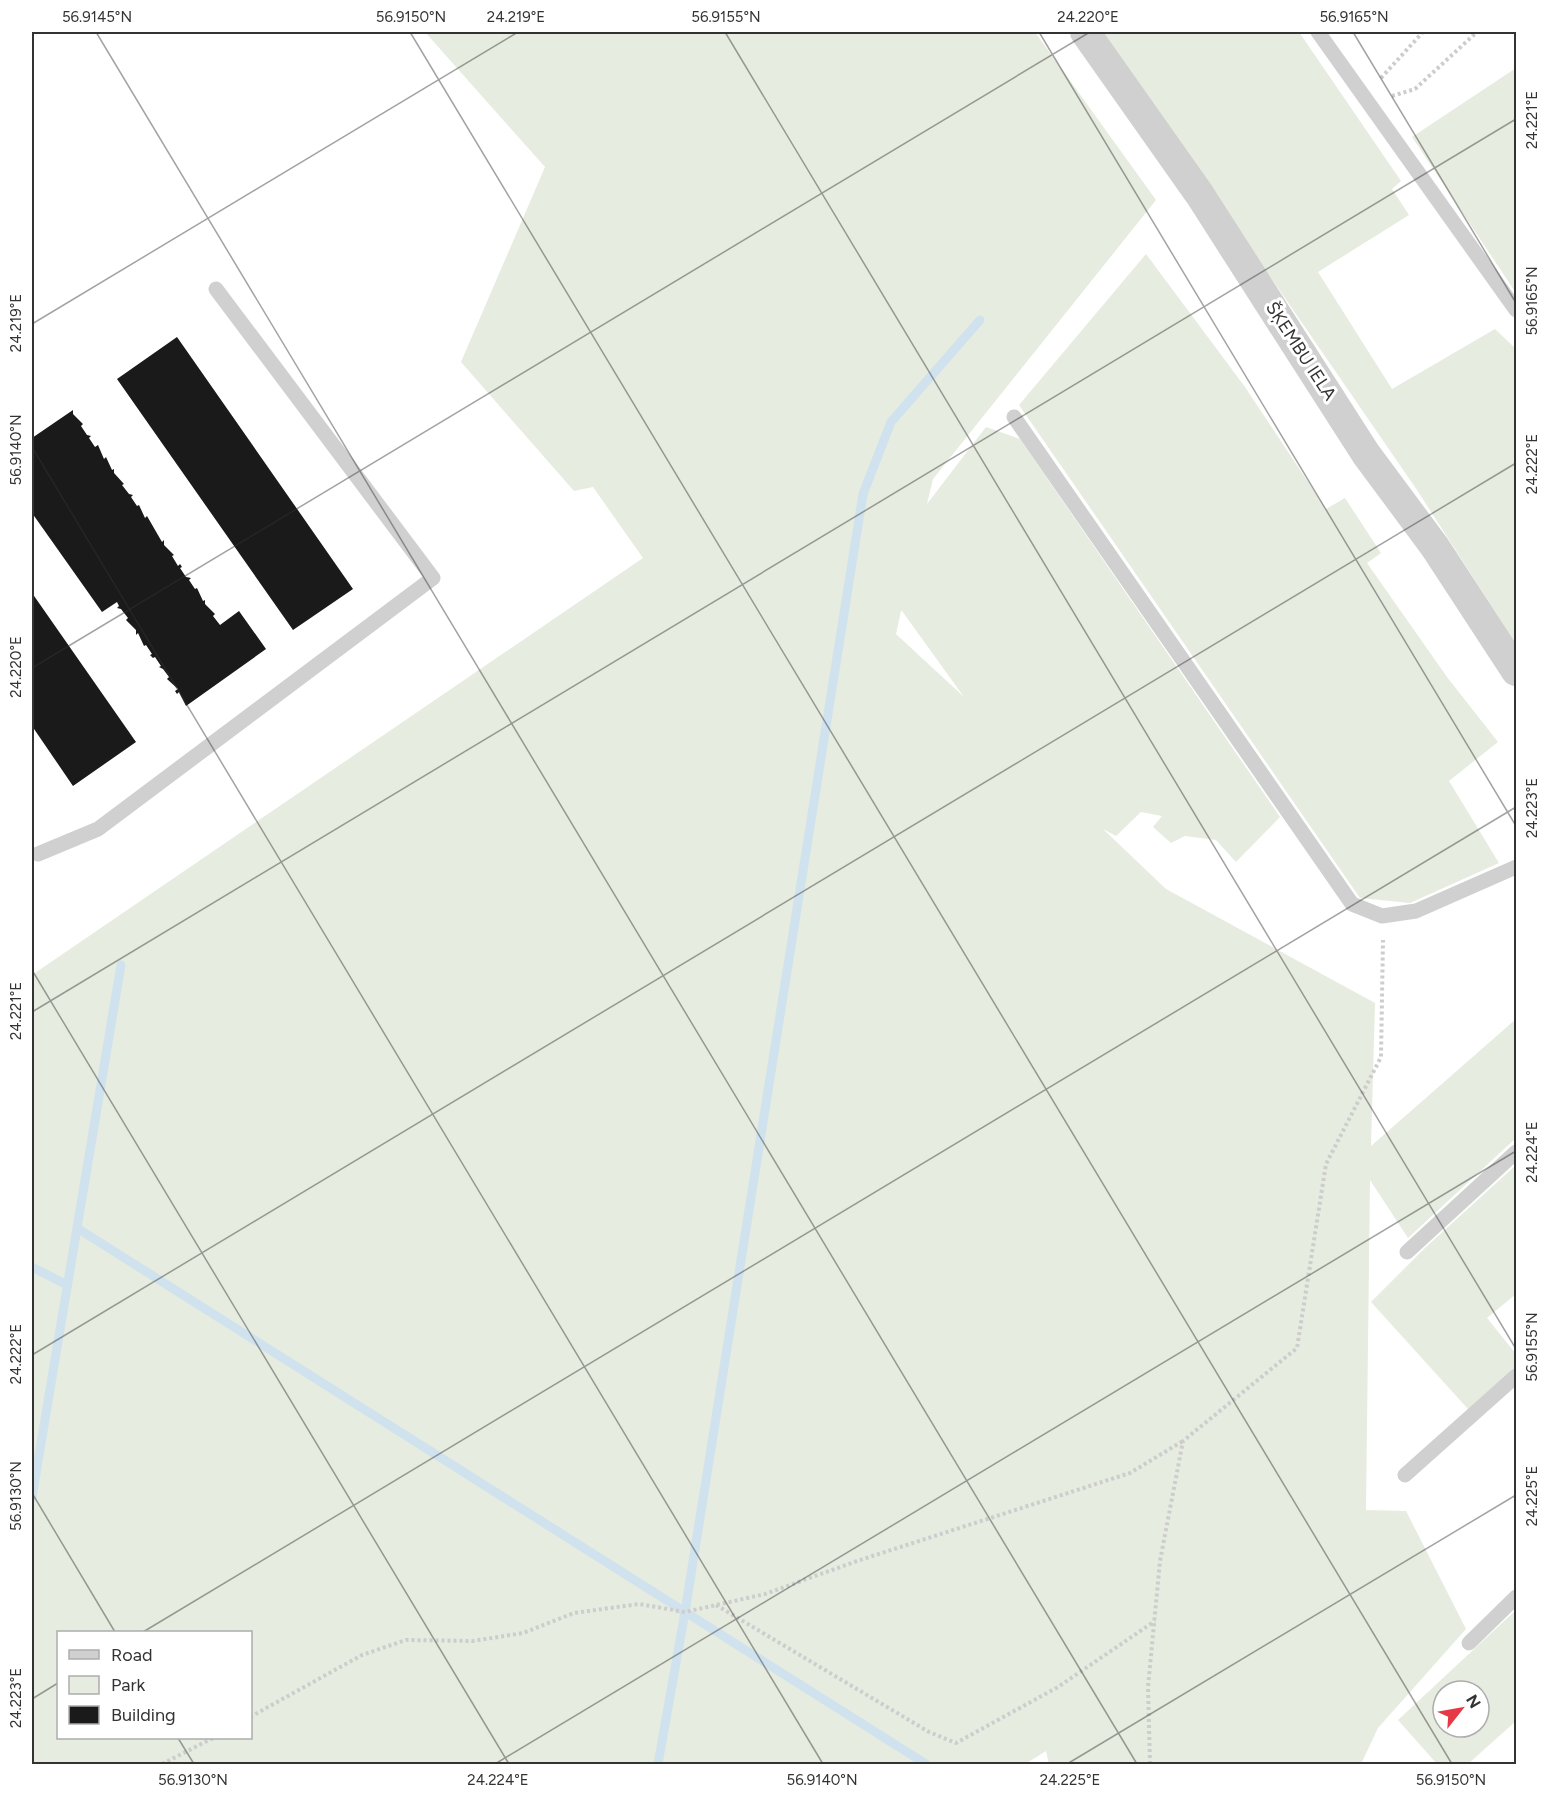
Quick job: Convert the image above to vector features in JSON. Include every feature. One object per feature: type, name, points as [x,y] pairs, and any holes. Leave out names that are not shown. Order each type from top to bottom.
[{"type":"street","name":"ŠĶEMBU IELA","points":[[1086,32],[1230,241],[1366,454],[1436,547],[1516,671]]},
{"type":"lane","points":[[1318,32],[1516,310]]},
{"type":"lane","points":[[34,854],[98,829],[433,578],[216,289]]},
{"type":"lane","points":[[1014,417],[1352,904],[1384,915],[1416,910],[1516,867]]},
{"type":"lane","points":[[1407,1252],[1516,1152]]},
{"type":"lane","points":[[1405,1475],[1516,1376]]},
{"type":"lane","points":[[1469,1643],[1516,1597]]},
{"type":"path","points":[[1364,97],[1423,32]]},
{"type":"path","points":[[1364,97],[1398,96],[1415,89],[1477,32]]},
{"type":"path","points":[[252,1716],[362,1655],[406,1640],[473,1641],[523,1633],[574,1613],[639,1604],[685,1612],[765,1594],[890,1550],[1130,1473],[1183,1441],[1297,1348],[1326,1164],[1382,1057],[1384,915]]},
{"type":"path","points":[[1150,1764],[1148,1687],[1160,1561],[1183,1441]]},
{"type":"path","points":[[715,1605],[929,1732],[956,1743],[1058,1687],[1155,1621]]},
{"type":"path","points":[[162,1764],[209,1739]]},
{"type":"green space","points":[[425,32],[1035,32],[1156,200],[933,479],[927,504],[986,427],[1020,439],[1280,817],[1236,862],[1216,840],[1185,836],[1171,843],[1153,827],[1162,816],[1141,812],[1116,836],[1103,829],[1166,889],[1375,1003],[1371,1146],[1516,1019],[1516,1138],[1408,1238],[1370,1180],[1366,1510],[1406,1511],[1466,1629],[1378,1728],[1361,1764],[1049,1764],[1046,1751],[1025,1764],[32,1764],[32,975],[643,558],[593,487],[574,491],[461,362],[545,167]],"holes":[[[902,611],[964,697],[896,634]]]},
{"type":"green space","points":[[1102,32],[1299,32],[1401,181],[1392,189],[1409,215],[1318,272],[1392,389],[1495,329],[1516,349],[1516,644],[1417,490]]},
{"type":"green space","points":[[1516,68],[1516,293],[1412,137]]},
{"type":"green space","points":[[1146,254],[1245,387],[1326,509],[1345,498],[1381,553],[1367,563],[1447,677],[1498,742],[1449,781],[1499,863],[1410,903],[1360,898],[1019,405]]},
{"type":"green space","points":[[1516,1165],[1516,1294],[1487,1318],[1516,1354],[1516,1368],[1468,1409],[1371,1302],[1426,1247]]},
{"type":"green space","points":[[1516,1610],[1516,1721],[1468,1764],[1437,1764],[1398,1720],[1431,1689],[1431,1739],[1491,1739],[1491,1679],[1442,1679]]},
{"type":"building","points":[[177,337],[353,589],[293,630],[117,379]]},
{"type":"building","points":[[73,410],[73,414],[83,424],[81,426],[87,435],[91,436],[89,438],[95,447],[98,445],[104,459],[106,457],[114,473],[124,484],[122,485],[129,494],[133,495],[131,497],[137,506],[139,505],[145,518],[147,516],[162,542],[164,540],[164,545],[174,555],[172,556],[178,566],[180,564],[182,567],[180,568],[186,577],[191,578],[189,580],[195,589],[197,588],[203,601],[205,600],[205,604],[215,614],[213,616],[220,625],[239,611],[266,649],[186,706],[179,692],[177,694],[175,691],[178,689],[167,679],[169,677],[159,667],[161,666],[155,657],[150,655],[152,654],[146,645],[144,646],[138,633],[136,635],[136,630],[126,620],[128,618],[121,609],[117,608],[119,606],[117,602],[102,612],[32,513],[32,438]]},
{"type":"building","points":[[32,593],[136,742],[73,786],[32,726]]},
{"type":"waterway","points":[[658,1764],[685,1612],[863,494],[891,422],[980,320]]},
{"type":"waterway","points":[[32,1497],[121,965]]},
{"type":"waterway","points":[[77,1228],[926,1764]]},
{"type":"waterway","points":[[32,1267],[67,1285]]}]
